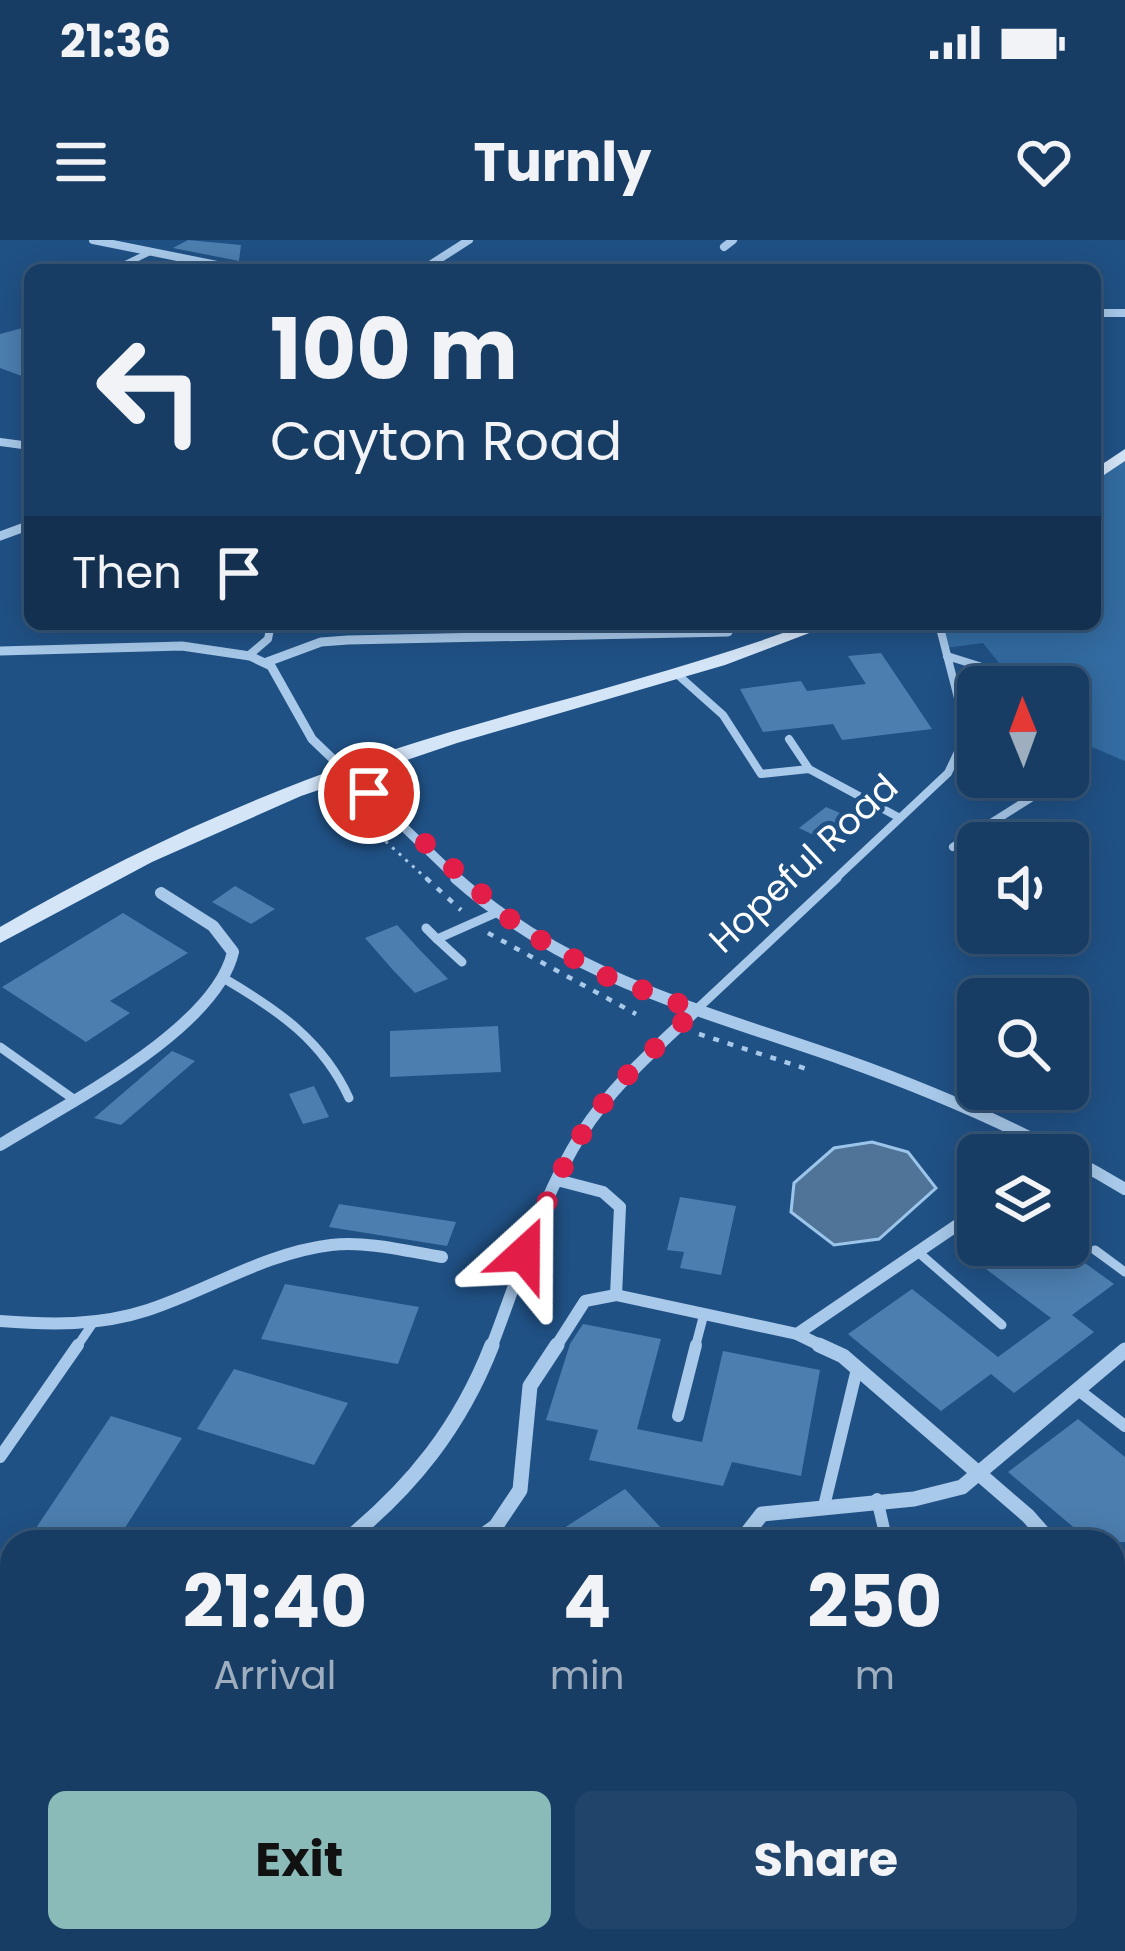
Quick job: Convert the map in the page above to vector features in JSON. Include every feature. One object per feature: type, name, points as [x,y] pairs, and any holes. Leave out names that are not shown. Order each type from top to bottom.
[{"type":"main road","points":[[0,936],[169,845],[347,772],[678,675],[807,630]]},
{"type":"street","points":[[93,240],[212,264]]},
{"type":"street","points":[[431,264],[469,240]]},
{"type":"street","points":[[724,247],[733,240]]},
{"type":"street","points":[[267,662],[321,641],[728,632]]},
{"type":"street","points":[[0,651],[185,647],[267,662],[281,675],[292,707],[312,739],[498,912],[589,968],[950,1097],[1058,1148],[1125,1189]]},
{"type":"street","points":[[0,1145],[183,1023],[225,980],[234,958],[229,943],[161,893]]},
{"type":"street","name":"Hopeful Road","points":[[361,1530],[432,1463],[455,1429],[476,1390],[524,1254],[572,1150],[619,1083],[696,1010]]},
{"type":"street","points":[[557,1180],[603,1192],[620,1207],[616,1295]]},
{"type":"street","points":[[797,1334],[957,1225]]},
{"type":"street","points":[[0,1322],[93,1323],[153,1307],[292,1252],[328,1245],[375,1246],[442,1257]]},
{"type":"street","points":[[497,1530],[520,1490],[527,1402],[537,1369],[577,1307],[594,1297],[616,1295],[797,1334],[857,1370],[1038,1530]]},
{"type":"street","points":[[749,1530],[762,1514],[825,1502],[938,1495],[962,1486],[1125,1350]]},
{"type":"lane","points":[[126,264],[151,252]]},
{"type":"lane","points":[[248,656],[268,639],[270,630]]},
{"type":"lane","name":"Hopeful Road","points":[[696,1010],[939,784],[962,751],[967,733],[940,630]]},
{"type":"lane","points":[[947,656],[979,666]]},
{"type":"lane","points":[[678,675],[715,707],[761,773],[809,769]]},
{"type":"lane","points":[[789,739],[809,769],[898,818]]},
{"type":"lane","points":[[953,847],[1031,798]]},
{"type":"lane","points":[[437,939],[498,912]]},
{"type":"lane","points":[[426,928],[462,962]]},
{"type":"lane","points":[[225,980],[284,1013],[338,1067],[349,1098]]},
{"type":"lane","points":[[0,1047],[72,1098]]},
{"type":"lane","points":[[1095,1250],[1125,1272]]},
{"type":"lane","points":[[918,1252],[1002,1325]]},
{"type":"lane","points":[[678,1416],[704,1314]]},
{"type":"lane","points":[[0,1457],[93,1323]]},
{"type":"lane","points":[[825,1502],[857,1370]]},
{"type":"lane","points":[[1078,1389],[1125,1426]]},
{"type":"lane","points":[[878,1499],[884,1530]]},
{"type":"path","points":[[699,1034],[827,1076]]},
{"type":"shaded area","points":[[1125,454],[1125,761],[1089,746],[1089,666],[1001,666],[983,643],[945,648],[940,630],[1101,630],[1101,472]]},
{"type":"shaded area","points":[[872,1142],[908,1152],[936,1188],[879,1239],[834,1245],[791,1212],[794,1183],[834,1148]]},
{"type":"building","points":[[188,240],[241,245],[239,261],[173,248]]},
{"type":"building","points":[[24,328],[24,377],[0,368],[0,334]]},
{"type":"building","points":[[881,653],[932,729],[842,740],[833,724],[763,732],[740,689],[801,681],[807,691],[866,684],[848,656]]},
{"type":"building","points":[[826,807],[847,816],[820,838],[799,828]]},
{"type":"building","points":[[235,886],[275,909],[251,924],[212,902]]},
{"type":"building","points":[[123,913],[188,953],[110,1001],[130,1013],[86,1042],[2,987]]},
{"type":"building","points":[[397,925],[448,979],[415,993],[365,938]]},
{"type":"building","points":[[498,1026],[501,1072],[390,1077],[390,1031]]},
{"type":"building","points":[[172,1051],[195,1061],[121,1125],[94,1118]]},
{"type":"building","points":[[314,1086],[329,1117],[303,1124],[289,1094]]},
{"type":"building","points":[[680,1197],[736,1206],[721,1275],[680,1268],[684,1252],[667,1250]]},
{"type":"building","points":[[339,1204],[456,1222],[447,1246],[329,1227]]},
{"type":"building","points":[[982,1266],[1089,1266],[1114,1284],[1072,1315],[1094,1332],[1014,1393],[991,1374],[941,1411],[848,1334],[912,1289],[998,1357],[1051,1318]]},
{"type":"building","points":[[285,1284],[419,1307],[398,1364],[261,1339]]},
{"type":"building","points":[[583,1324],[661,1339],[637,1429],[702,1442],[723,1351],[820,1370],[801,1476],[732,1462],[723,1486],[589,1460],[598,1430],[546,1420],[570,1344]]},
{"type":"building","points":[[234,1369],[348,1403],[314,1465],[197,1429]]},
{"type":"building","points":[[111,1416],[182,1438],[124,1530],[35,1530]]},
{"type":"building","points":[[1078,1419],[1125,1457],[1125,1530],[1077,1530],[1008,1472]]},
{"type":"building","points":[[625,1489],[663,1530],[561,1530]]},
{"type":"route","points":[[369,793],[521,929],[603,975],[696,1010],[619,1083],[593,1117],[572,1150],[524,1254]]}]
